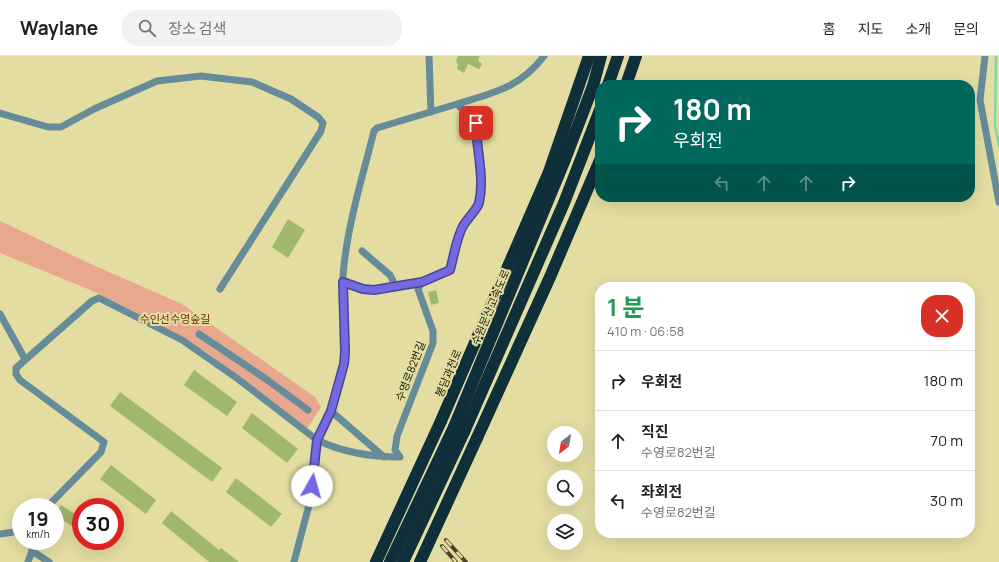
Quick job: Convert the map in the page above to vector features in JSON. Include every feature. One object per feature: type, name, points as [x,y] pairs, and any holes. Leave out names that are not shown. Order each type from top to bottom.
[{"type":"highway","name":"봉담과천로","points":[[376,562],[442,422],[549,172],[589,56]]},
{"type":"highway","name":"수원문산고속도로","points":[[403,562],[459,429],[564,162],[593,86],[601,56]]},
{"type":"highway","points":[[610,80],[618,56]]},
{"type":"highway","points":[[628,80],[636,56]]},
{"type":"highway","name":"수원문산고속도로","points":[[390,562],[459,429],[564,203],[595,123]]},
{"type":"highway","points":[[420,562],[550,277],[595,172]]},
{"type":"street","points":[[429,56],[431,112]]},
{"type":"street","points":[[294,562],[310,501],[317,440],[331,411],[342,378],[345,352],[343,282],[347,245],[374,130],[510,86],[534,70],[544,56]]},
{"type":"street","points":[[985,56],[980,100],[999,202]]},
{"type":"street","points":[[0,113],[48,127],[61,127],[94,109],[157,81],[201,76],[252,82],[291,99],[318,116],[323,123],[321,131],[220,289]]},
{"type":"street","points":[[343,282],[368,290],[422,282],[450,270],[459,235],[478,204],[480,177],[479,154],[476,144],[476,123],[457,104]]},
{"type":"street","points":[[362,251],[390,275],[395,285]]},
{"type":"street","name":"수영로82번길","points":[[25,359],[92,301],[99,298],[182,340],[238,379],[317,440],[329,446],[384,457],[400,457],[395,450],[397,436],[433,342],[433,330],[418,289],[422,282]]},
{"type":"street","points":[[0,314],[25,359],[16,368],[16,374],[20,380],[104,442],[101,452],[56,498]]},
{"type":"street","points":[[199,334],[266,379],[308,410]]},
{"type":"street","points":[[331,411],[384,457]]},
{"type":"street","points":[[0,534],[12,532]]},
{"type":"street","points":[[28,562],[32,551],[49,562]]},
{"type":"green space","name":"수인선수영숲길","points":[[0,221],[93,265],[182,304],[315,397],[321,407],[307,429],[205,351],[95,292],[0,253]]},
{"type":"building","points":[[458,56],[480,56],[478,60],[482,64],[479,69],[468,64],[464,73],[457,69],[458,65],[456,61]]},
{"type":"building","points":[[288,219],[305,230],[288,258],[272,247]]},
{"type":"building","points":[[436,290],[439,303],[431,305],[428,292]]},
{"type":"building","points":[[194,370],[237,402],[227,416],[184,385]]},
{"type":"building","points":[[120,392],[222,468],[212,482],[110,406]]},
{"type":"building","points":[[252,413],[298,449],[287,463],[242,428]]},
{"type":"building","points":[[111,465],[156,500],[146,514],[100,479]]},
{"type":"building","points":[[236,478],[282,514],[271,527],[226,492]]},
{"type":"building","points":[[64,507],[72,512],[72,526],[64,521]]},
{"type":"building","points":[[171,511],[219,550],[221,548],[239,562],[209,562],[162,523]]},
{"type":"waterway","points":[[996,56],[995,125],[999,146]]},
{"type":"railway","points":[[446,540],[466,562]]},
{"type":"railway","points":[[442,546],[456,562]]},
{"type":"route","points":[[312,486],[317,440],[331,411],[342,378],[345,352],[343,282],[363,289],[374,290],[395,285],[422,282],[450,270],[459,235],[478,204],[480,177],[479,154],[476,144],[476,123]]}]
